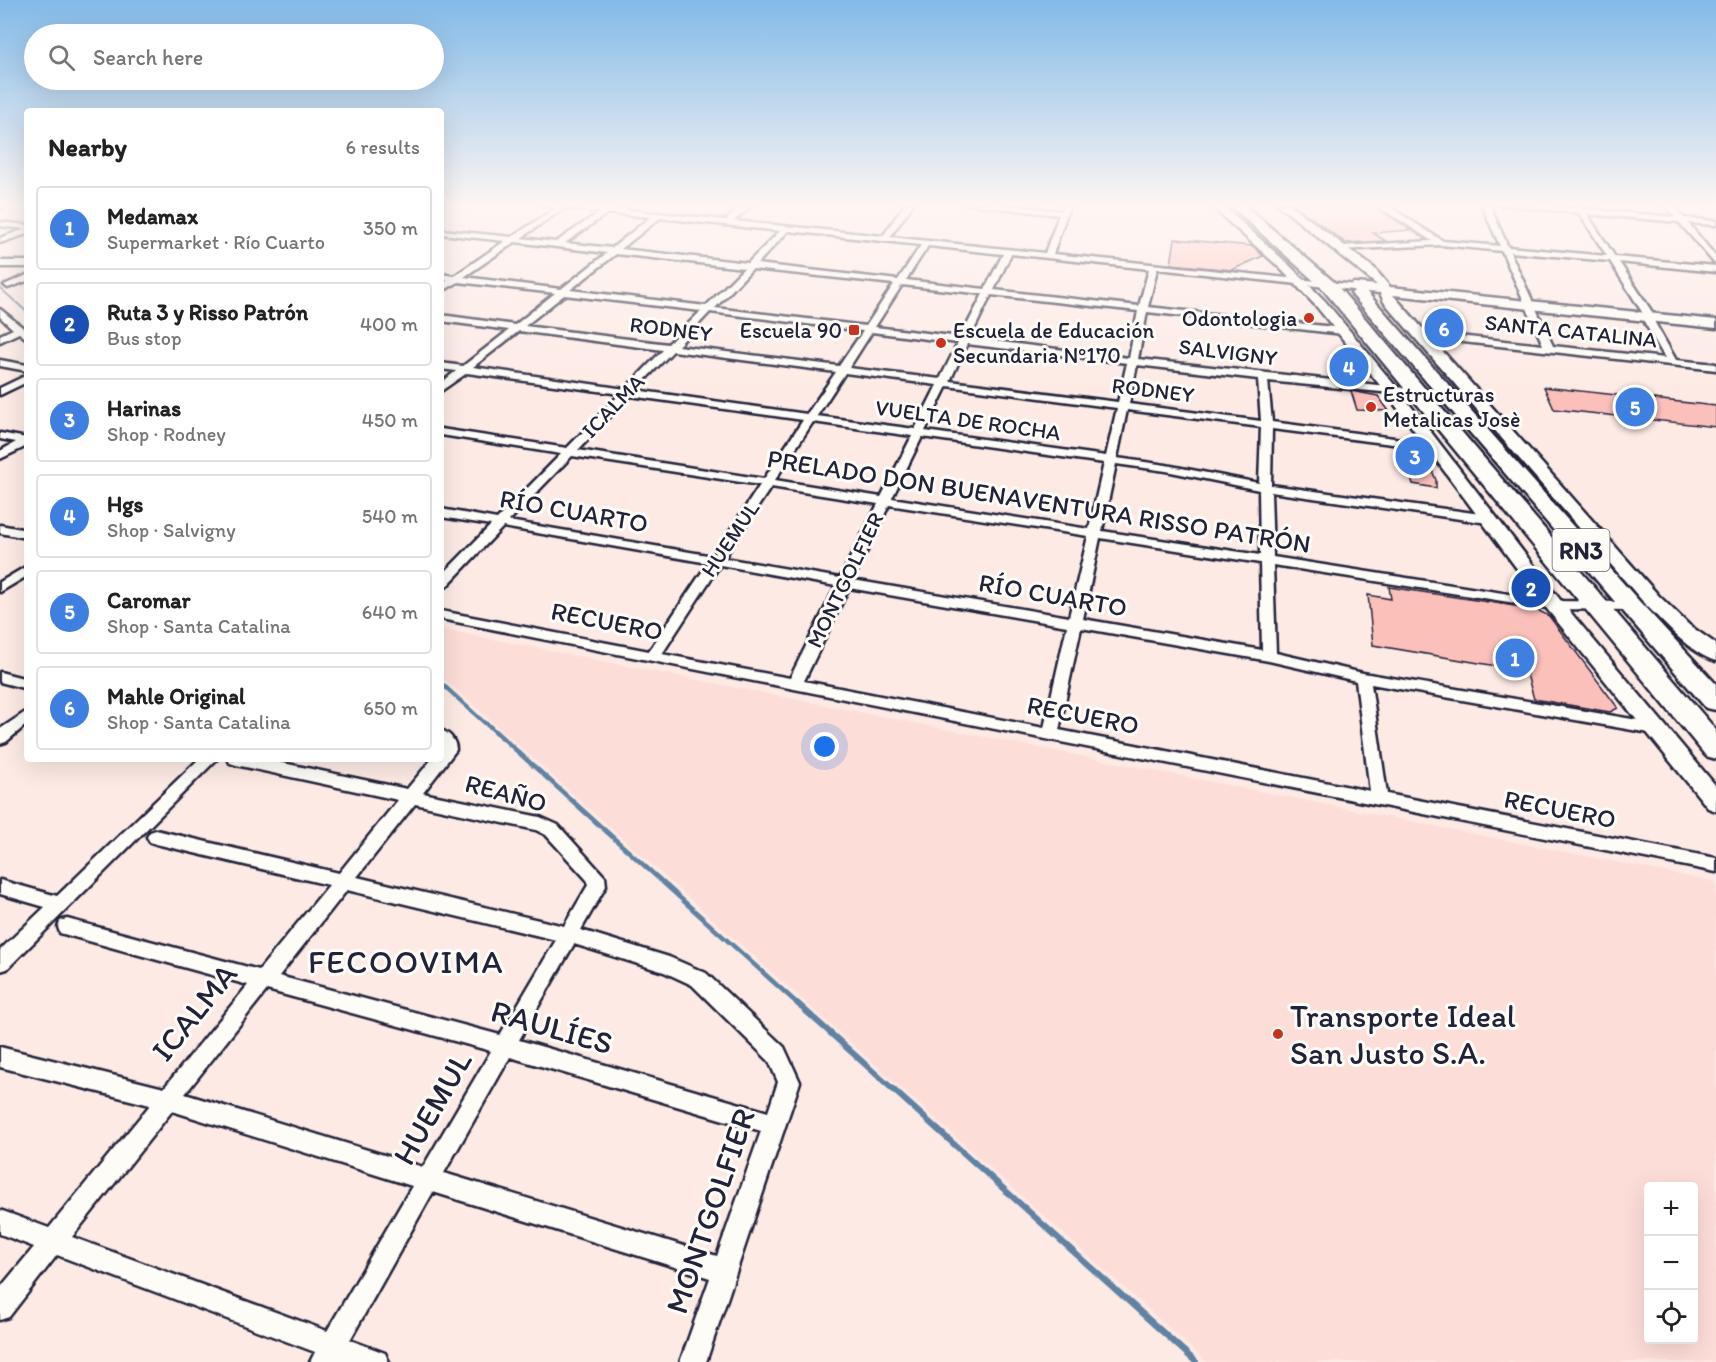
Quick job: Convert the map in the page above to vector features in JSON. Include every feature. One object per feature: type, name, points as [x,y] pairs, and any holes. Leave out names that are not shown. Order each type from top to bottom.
[{"type":"highway","name":"RN3","points":[[1309,268],[1328,285],[1716,749]]},
{"type":"highway","name":"RN3","points":[[1331,268],[1354,287],[1630,606],[1716,701]]},
{"type":"highway","points":[[1360,352],[1361,340],[1366,330]]},
{"type":"highway","points":[[1495,419],[1519,477]]},
{"type":"street","points":[[444,287],[473,268]]},
{"type":"street","points":[[444,386],[595,268]]},
{"type":"street","name":"ICALMA","points":[[444,581],[748,268]]},
{"type":"street","points":[[765,268],[1343,331]]},
{"type":"street","name":"HUEMUL","points":[[653,656],[910,268]]},
{"type":"street","name":"MONTGOLFIER","points":[[795,683],[1000,268]]},
{"type":"street","points":[[1050,735],[1154,268]]},
{"type":"street","points":[[1159,268],[1716,324]]},
{"type":"street","points":[[1286,268],[1343,331],[1392,391],[1554,605],[1716,802]]},
{"type":"street","points":[[1366,268],[1385,290],[1388,299],[1652,600],[1682,629],[1716,654]]},
{"type":"street","points":[[1515,268],[1549,348]]},
{"type":"street","points":[[1618,268],[1672,362]]},
{"type":"street","name":"SALVIGNY","points":[[444,277],[1263,377],[1474,398]]},
{"type":"street","points":[[8,285],[24,279]]},
{"type":"street","points":[[0,312],[23,333]]},
{"type":"street","name":"RODNEY","points":[[444,318],[1432,446]]},
{"type":"street","points":[[0,339],[23,333]]},
{"type":"street","name":"SANTA CATALINA","points":[[1421,335],[1716,367]]},
{"type":"street","points":[[0,363],[24,367]]},
{"type":"street","name":"VUELTA DE ROCHA","points":[[444,366],[1166,468],[1265,488],[1488,519]]},
{"type":"street","points":[[1263,377],[1267,425],[1265,488],[1269,656]]},
{"type":"street","points":[[0,392],[24,380]]},
{"type":"street","name":"PRELADO DON BUENAVENTURA RISSO PATRÓN","points":[[444,432],[1554,605],[1630,606]]},
{"type":"street","points":[[0,436],[24,440]]},
{"type":"street","points":[[0,456],[24,443]]},
{"type":"street","name":"RÍO CUARTO","points":[[444,514],[1269,656],[1363,678],[1655,728]]},
{"type":"street","points":[[0,529],[24,533]]},
{"type":"street","points":[[0,588],[24,572]]},
{"type":"street","name":"RECUERO","points":[[444,616],[1716,865]]},
{"type":"street","points":[[0,677],[24,683]]},
{"type":"street","points":[[1363,678],[1379,800]]},
{"type":"street","points":[[0,738],[24,718]]},
{"type":"street","points":[[0,963],[206,762]]},
{"type":"street","name":"REAÑO","points":[[251,762],[540,824],[552,830],[596,877],[597,886]]},
{"type":"street","name":"ICALMA","points":[[0,1308],[343,881],[435,762]]},
{"type":"street","points":[[156,837],[570,935]]},
{"type":"street","name":"HUEMUL","points":[[327,1354],[507,1046],[597,886]]},
{"type":"street","points":[[0,887],[59,904]]},
{"type":"street","name":"RAULÍES","points":[[67,927],[507,1046],[776,1125]]},
{"type":"street","name":"MONTGOLFIER","points":[[570,935],[669,965],[699,979],[777,1054],[789,1082],[693,1362]]},
{"type":"street","points":[[0,1058],[167,1099],[723,1270]]},
{"type":"street","points":[[0,1222],[54,1241],[327,1354],[376,1362]]},
{"type":"shaded area","name":"Transporte Ideal San Justo S.A.","points":[[444,630],[1716,882],[1716,1362],[1207,1362],[444,679]]},
{"type":"building","points":[[1207,268],[1237,268],[1232,270]]},
{"type":"building","points":[[1544,387],[1716,406],[1716,427],[1554,409]]},
{"type":"building","points":[[1351,391],[1378,396],[1389,411],[1357,410]]},
{"type":"building","points":[[1402,447],[1425,454],[1436,480],[1436,488],[1413,484]]},
{"type":"building","points":[[1389,587],[1535,609],[1549,616],[1618,708],[1610,712],[1534,699],[1526,671],[1373,645],[1368,595],[1391,599]]},
{"type":"waterway","points":[[0,288],[24,309]]},
{"type":"waterway","points":[[444,686],[488,726]]},
{"type":"waterway","points":[[487,724],[799,1005]]},
{"type":"waterway","points":[[797,1003],[1196,1362]]},
{"type":"place","name":"Odontologia","points":[[1309,318]]},
{"type":"place","name":"Mahle Original","points":[[1444,328]]},
{"type":"place","name":"Escuela 90","points":[[854,330]]},
{"type":"place","name":"Escuela de Educación Secundaria Nº170","points":[[941,343]]},
{"type":"place","name":"Hgs","points":[[1349,367]]},
{"type":"place","name":"Estructuras Metalicas Josè","points":[[1371,407]]},
{"type":"place","name":"Caromar","points":[[1635,407]]},
{"type":"place","name":"Harinas","points":[[1415,456]]},
{"type":"place","name":"Ruta 3 y Risso Patrón","points":[[1531,588]]},
{"type":"place","name":"Medamax","points":[[1515,658]]},
{"type":"place","name":"Transporte Ideal San Justo S.A.","points":[[1278,1034]]},
{"type":"district","name":"FECOOVIMA","points":[[406,961]]}]
